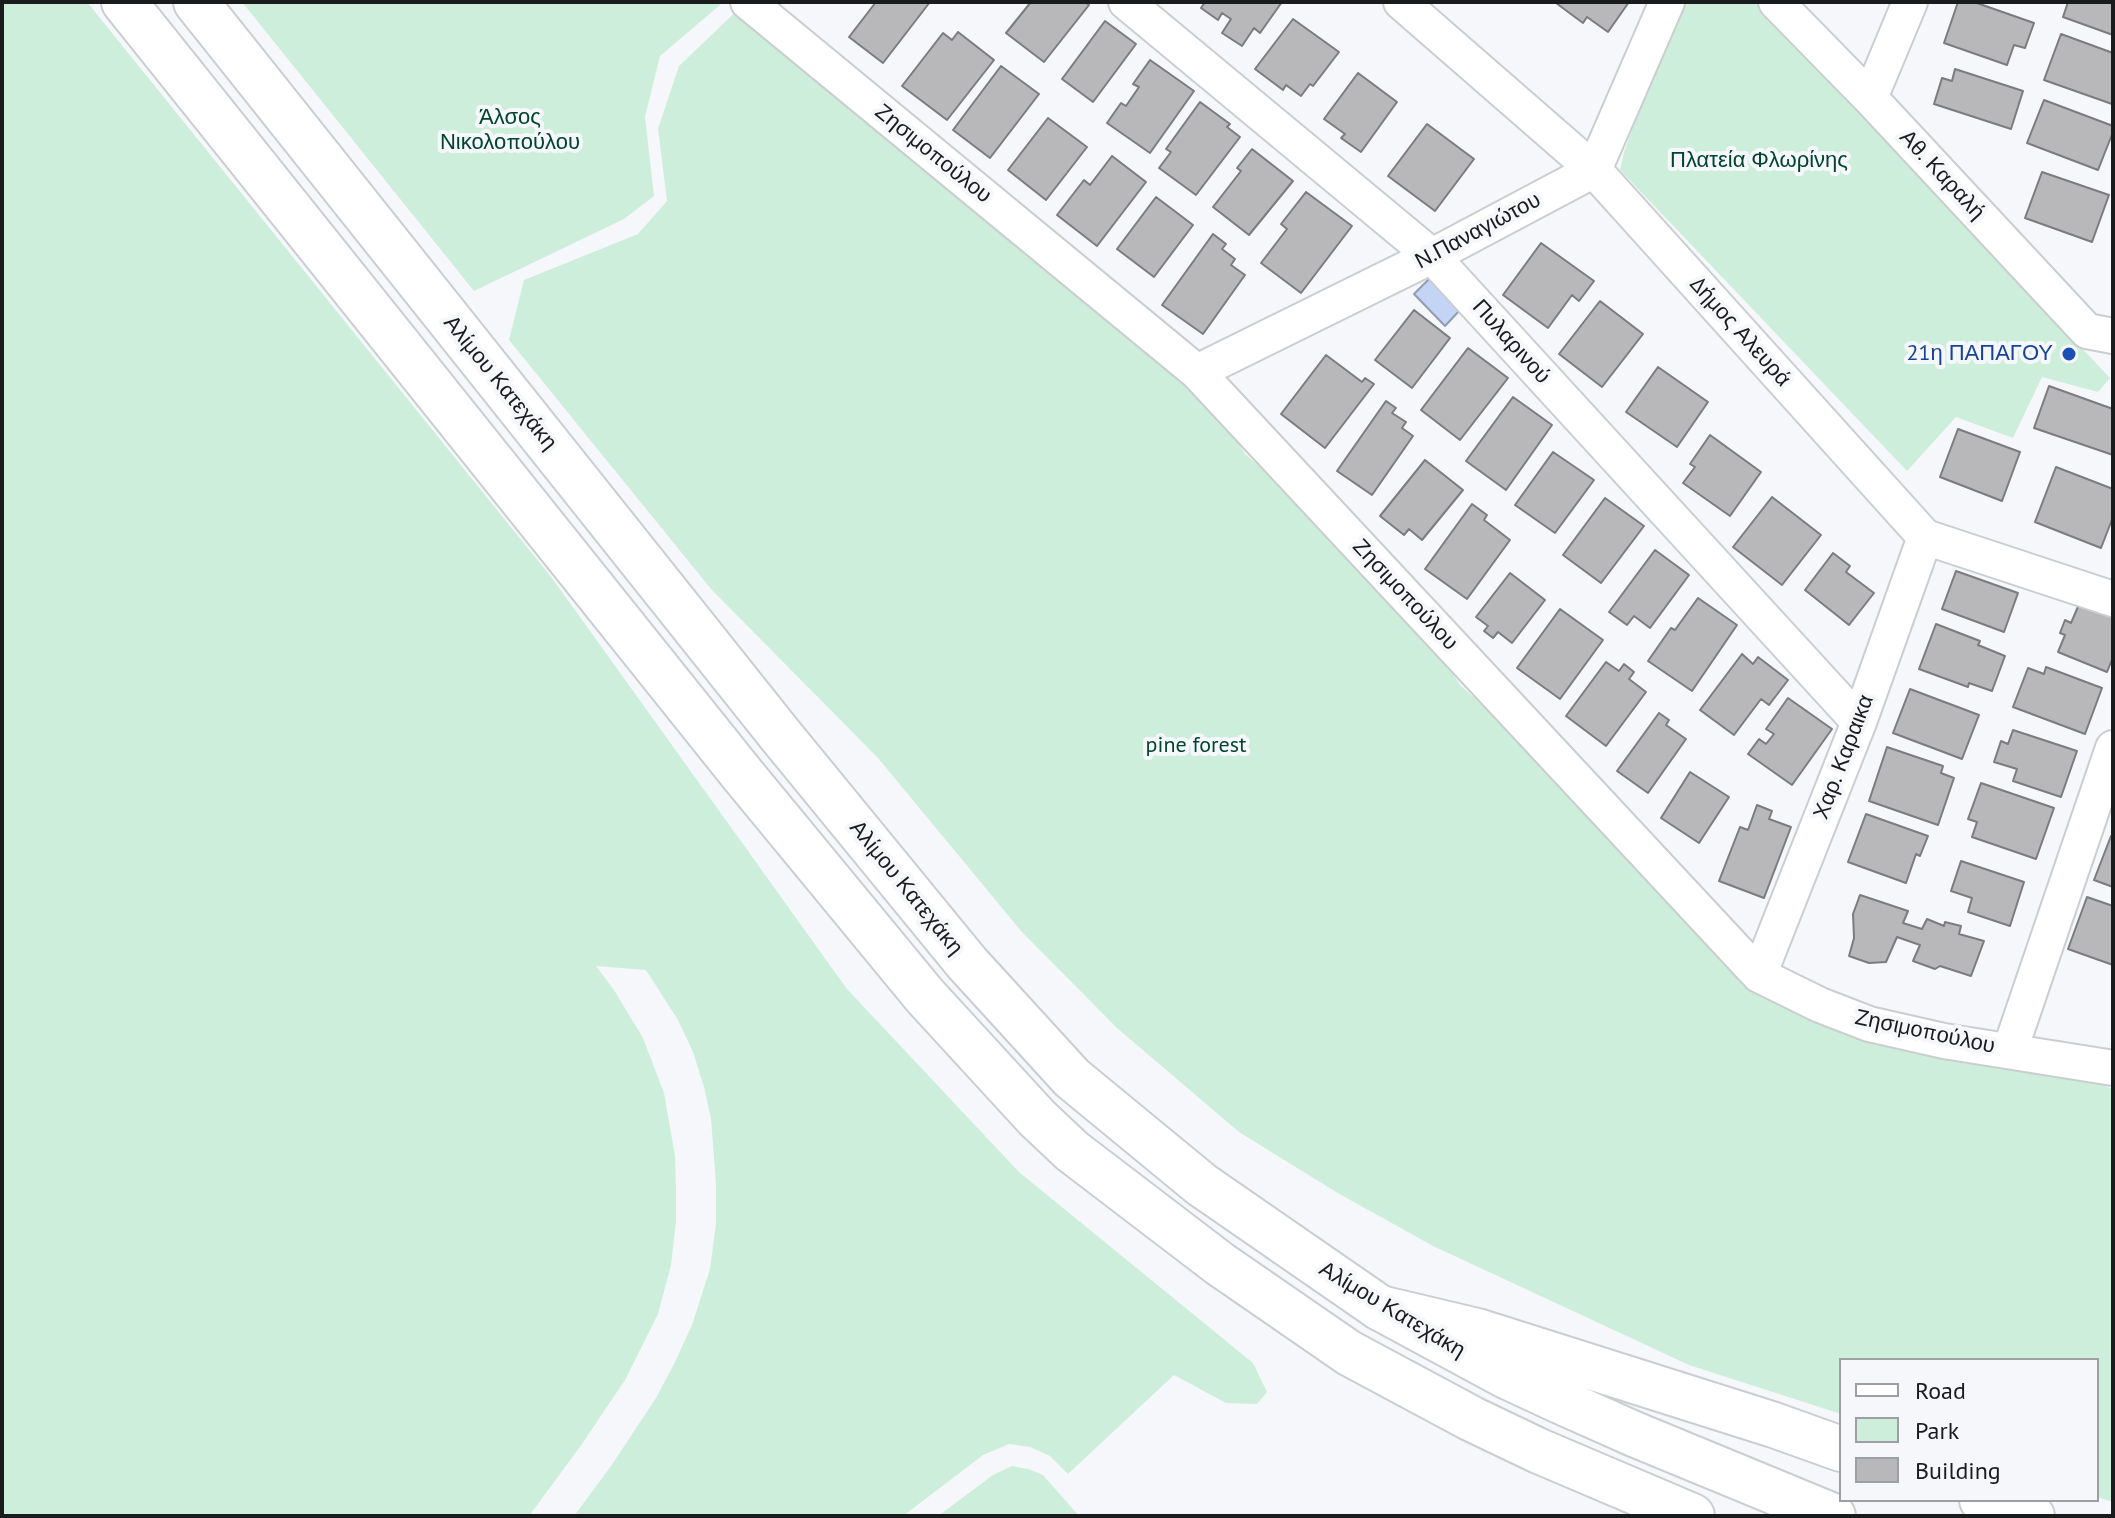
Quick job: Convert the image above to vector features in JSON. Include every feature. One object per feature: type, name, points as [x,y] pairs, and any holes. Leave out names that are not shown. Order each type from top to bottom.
[{"type":"main road","points":[[124,2],[742,774],[925,996],[1037,1118],[1072,1151],[1196,1246],[1349,1353],[1539,1451],[1692,1516]]},
{"type":"main road","name":"Αλίμου Κατεχάκη","points":[[196,2],[791,748],[967,963],[1072,1078],[1202,1185],[1380,1308],[1504,1375],[1560,1401],[1833,1516]]},
{"type":"main road","points":[[1380,1308],[1477,1331],[1839,1448]]},
{"type":"main road","points":[[1988,1502],[2032,1516]]},
{"type":"street","name":"Ζησιμοπούλου","points":[[748,2],[1197,372],[1759,975],[1820,1005],[1869,1024],[1944,1041],[2113,1068]]},
{"type":"street","name":"Πυλαρινού","points":[[1126,2],[1432,256],[1859,722]]},
{"type":"street","name":"Δήμος Αλευρά","points":[[1401,2],[1594,170],[1925,537],[2113,599]]},
{"type":"street","points":[[1594,170],[1667,2]]},
{"type":"street","name":"Αθ. Καραλή","points":[[1776,2],[2087,331],[2113,336]]},
{"type":"street","points":[[1870,98],[1910,2]]},
{"type":"street","name":"Ν.Παναγιώτου","points":[[1197,372],[1432,256],[1594,170]]},
{"type":"street","name":"Χαρ. Καραικα","points":[[1759,975],[1859,722],[1925,537]]},
{"type":"street","points":[[2010,1050],[2113,748]]},
{"type":"green space","points":[[2,2],[87,2],[552,578],[847,989],[1019,1172],[1253,1363],[1267,1392],[1257,1404],[1226,1403],[1174,1375],[1068,1474],[1050,1456],[1030,1447],[1009,1444],[983,1455],[903,1516],[574,1516],[656,1398],[675,1362],[692,1325],[710,1269],[716,1223],[711,1119],[693,1052],[678,1020],[646,970],[596,966],[643,1038],[664,1093],[675,1156],[676,1221],[671,1265],[658,1314],[625,1380],[529,1516],[2,1516]]},
{"type":"green space","name":"Άλσος Νικολοπούλου","points":[[242,2],[718,2],[720,5],[660,56],[645,117],[654,196],[624,219],[474,291]]},
{"type":"green space","name":"pine forest","points":[[746,2],[1198,374],[1245,454],[1378,567],[1461,686],[1611,816],[1724,938],[1867,1023],[2007,1049],[2113,1089],[2113,1502],[2099,1498],[2099,1358],[1839,1358],[1839,1413],[1689,1365],[1433,1246],[1336,1192],[1239,1132],[1117,1028],[1021,931],[878,758],[711,589],[509,340],[524,280],[638,234],[667,201],[658,129],[679,66]]},
{"type":"green space","name":"Πλατεία Φλωρίνης","points":[[1679,2],[1757,2],[2110,378],[2098,392],[2042,377],[2013,438],[1956,417],[1907,471],[1620,170]]},
{"type":"green space","points":[[1012,1466],[1043,1475],[1079,1516],[938,1516],[993,1475]]},
{"type":"water","points":[[1429,279],[1460,310],[1445,326],[1414,294]]},
{"type":"building","points":[[876,2],[930,2],[883,63],[849,37]]},
{"type":"building","points":[[1031,2],[1085,2],[1089,5],[1044,62],[1006,33]]},
{"type":"building","points":[[1205,2],[1282,2],[1260,33],[1254,28],[1242,46],[1222,33],[1231,19],[1222,13],[1218,20],[1201,8]]},
{"type":"building","points":[[1557,2],[1629,2],[1608,32],[1587,17],[1583,23]]},
{"type":"building","points":[[1958,2],[1974,2],[2034,23],[2025,48],[2014,45],[2007,65],[1944,43]]},
{"type":"building","points":[[2068,2],[2113,2],[2113,35],[2063,17]]},
{"type":"building","points":[[1293,19],[1339,52],[1313,86],[1310,84],[1301,96],[1286,85],[1283,90],[1255,69]]},
{"type":"building","points":[[1105,21],[1136,44],[1093,102],[1062,79]]},
{"type":"building","points":[[958,32],[994,60],[947,120],[902,86],[943,33],[952,40]]},
{"type":"building","points":[[2061,34],[2113,53],[2112,104],[2044,80]]},
{"type":"building","points":[[1150,60],[1194,91],[1150,153],[1107,123],[1121,103],[1126,106],[1139,87],[1133,84]]},
{"type":"building","points":[[1001,66],[1039,94],[990,158],[953,130]]},
{"type":"building","points":[[1955,69],[2023,91],[2011,129],[1934,104],[1942,78],[1952,81]]},
{"type":"building","points":[[1358,73],[1397,102],[1361,152],[1341,138],[1345,134],[1324,119]]},
{"type":"building","points":[[2044,100],[2113,126],[2098,170],[2027,143]]},
{"type":"building","points":[[1200,102],[1230,124],[1227,127],[1240,137],[1196,195],[1159,168],[1171,152],[1166,149]]},
{"type":"building","points":[[1048,118],[1087,147],[1046,200],[1008,170]]},
{"type":"building","points":[[1427,124],[1474,159],[1435,211],[1388,176]]},
{"type":"building","points":[[1252,149],[1293,181],[1249,235],[1213,207],[1241,171],[1237,168]]},
{"type":"building","points":[[1112,156],[1146,182],[1097,246],[1057,215],[1084,180],[1090,185]]},
{"type":"building","points":[[2042,172],[2109,195],[2092,242],[2025,218]]},
{"type":"building","points":[[1306,192],[1352,226],[1301,293],[1261,263],[1287,229],[1281,224]]},
{"type":"building","points":[[1156,197],[1193,225],[1154,277],[1117,249]]},
{"type":"building","points":[[1213,234],[1226,244],[1222,249],[1235,259],[1231,265],[1245,275],[1203,334],[1162,305]]},
{"type":"building","points":[[1541,243],[1594,281],[1579,301],[1572,295],[1548,328],[1503,295]]},
{"type":"building","points":[[1600,301],[1643,334],[1602,387],[1559,354]]},
{"type":"building","points":[[1414,310],[1450,338],[1412,388],[1375,360]]},
{"type":"building","points":[[1468,348],[1508,378],[1460,440],[1421,410]]},
{"type":"building","points":[[1326,355],[1362,382],[1365,378],[1374,384],[1325,448],[1281,414]]},
{"type":"building","points":[[1658,367],[1708,402],[1677,447],[1626,412]]},
{"type":"building","points":[[2049,386],[2113,409],[2113,455],[2034,428]]},
{"type":"building","points":[[1513,397],[1552,425],[1506,490],[1466,461]]},
{"type":"building","points":[[1386,401],[1396,408],[1392,413],[1406,422],[1402,428],[1413,436],[1372,495],[1337,471]]},
{"type":"building","points":[[1958,429],[2020,452],[2002,501],[1940,477]]},
{"type":"building","points":[[1710,435],[1761,472],[1730,516],[1683,483],[1695,467],[1690,464]]},
{"type":"building","points":[[1553,452],[1594,480],[1555,533],[1515,505]]},
{"type":"building","points":[[1425,460],[1463,490],[1422,540],[1409,529],[1404,535],[1380,516]]},
{"type":"building","points":[[2056,467],[2113,489],[2113,517],[2101,548],[2035,522]]},
{"type":"building","points":[[1772,497],[1821,535],[1782,585],[1733,547]]},
{"type":"building","points":[[1605,498],[1644,526],[1601,583],[1563,555]]},
{"type":"building","points":[[1472,504],[1487,515],[1484,520],[1510,540],[1467,599],[1425,569]]},
{"type":"building","points":[[1655,550],[1689,575],[1650,628],[1634,616],[1627,625],[1609,612]]},
{"type":"building","points":[[1833,553],[1850,566],[1846,572],[1874,593],[1849,625],[1805,590]]},
{"type":"building","points":[[1956,571],[2018,593],[2004,632],[1942,609]]},
{"type":"building","points":[[1510,573],[1545,600],[1512,643],[1498,632],[1493,638],[1484,631],[1488,626],[1476,617]]},
{"type":"building","points":[[1698,598],[1737,625],[1692,691],[1648,661],[1671,628],[1675,630]]},
{"type":"building","points":[[2080,602],[2113,615],[2113,657],[2107,672],[2058,652],[2065,635],[2060,633],[2065,620],[2071,623]]},
{"type":"building","points":[[1560,609],[1603,640],[1560,699],[1517,668]]},
{"type":"building","points":[[1936,624],[1980,641],[1978,645],[2005,656],[1992,691],[1969,683],[1968,687],[1919,669]]},
{"type":"building","points":[[1742,654],[1753,664],[1758,657],[1788,680],[1769,705],[1761,699],[1734,735],[1700,710]]},
{"type":"building","points":[[1606,662],[1619,671],[1624,664],[1634,672],[1629,679],[1646,692],[1606,746],[1566,716]]},
{"type":"building","points":[[2046,667],[2102,688],[2085,734],[2013,707],[2028,668],[2044,674]]},
{"type":"building","points":[[1910,689],[1979,715],[1962,759],[1893,733]]},
{"type":"building","points":[[1788,698],[1832,729],[1792,785],[1748,754],[1759,739],[1766,744],[1774,734],[1766,729]]},
{"type":"building","points":[[1659,713],[1669,720],[1666,725],[1686,739],[1648,793],[1617,771]]},
{"type":"building","points":[[2013,730],[2077,751],[2061,797],[2013,781],[2017,769],[1994,762],[2001,741],[2008,744]]},
{"type":"building","points":[[1887,747],[1943,766],[1941,773],[1954,778],[1938,825],[1869,801]]},
{"type":"building","points":[[1690,772],[1729,797],[1699,843],[1661,818]]},
{"type":"building","points":[[1981,783],[2054,808],[2036,859],[1972,837],[1977,822],[1968,819]]},
{"type":"building","points":[[1757,805],[1772,811],[1769,819],[1791,827],[1764,898],[1719,881],[1740,827],[1748,830]]},
{"type":"building","points":[[1866,814],[1928,836],[1920,856],[1916,854],[1906,883],[1848,862]]},
{"type":"building","points":[[2113,837],[2113,887],[2094,880]]},
{"type":"building","points":[[1961,861],[2024,882],[2010,926],[1968,912],[1972,898],[1951,891]]},
{"type":"building","points":[[1860,895],[1908,911],[1903,923],[1922,929],[1927,919],[1944,926],[1945,922],[1961,926],[1959,934],[1984,941],[1971,976],[1913,961],[1920,945],[1897,937],[1886,962],[1869,963],[1849,956],[1854,938],[1853,914]]},
{"type":"building","points":[[2087,897],[2113,906],[2113,965],[2068,949]]},
{"type":"place","name":"21η ΠΑΠΑΓΟΥ","points":[[2069,354]]}]
